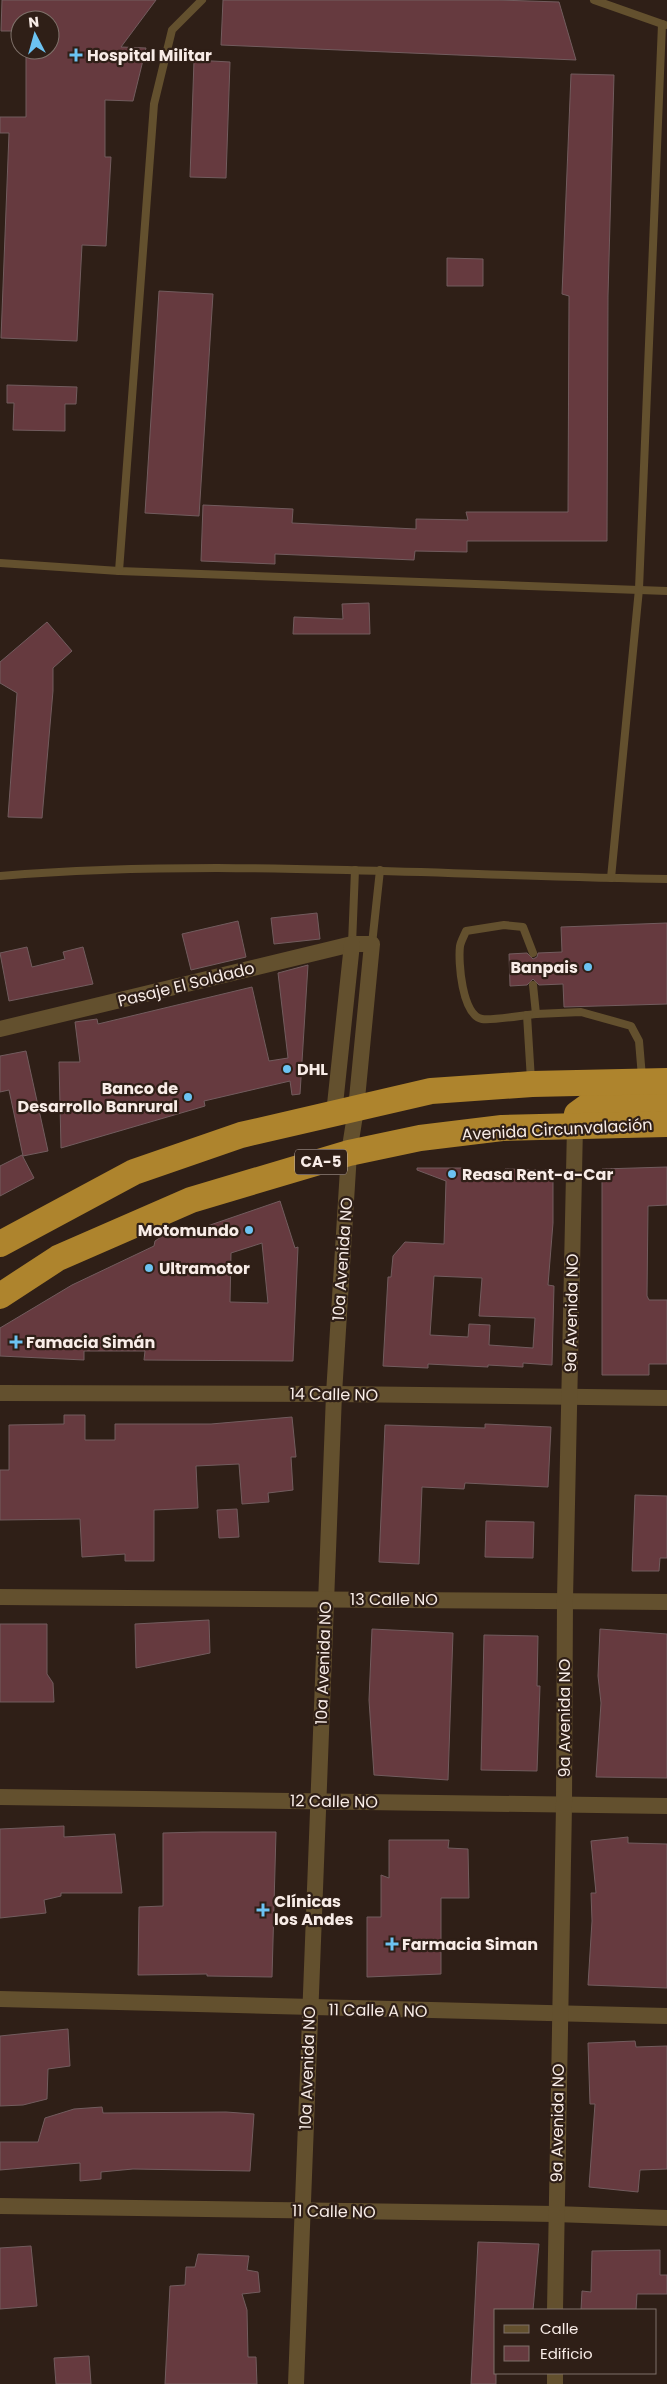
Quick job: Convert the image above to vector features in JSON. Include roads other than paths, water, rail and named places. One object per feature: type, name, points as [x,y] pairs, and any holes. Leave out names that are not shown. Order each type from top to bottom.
[{"type":"highway","points":[[0,1244],[134,1172],[241,1135],[431,1091],[532,1084],[655,1082]]},
{"type":"highway","points":[[575,1126],[577,1114],[588,1106],[667,1103]]},
{"type":"highway","name":"Avenida Circunvalación","points":[[0,1296],[58,1258],[191,1200],[349,1153],[429,1137],[502,1128],[667,1124]]},
{"type":"street","name":"Pasaje El Soldado","points":[[0,1029],[352,944],[372,944]]},
{"type":"street","name":"10a Avenida NO","points":[[296,2384],[301,2210],[334,1394],[349,1153],[345,1112],[352,944]]},
{"type":"street","name":"10a Avenida NO","points":[[345,1112],[372,944]]},
{"type":"street","name":"9a Avenida NO","points":[[555,2309],[564,1805],[565,1599],[575,1126]]},
{"type":"street","name":"14 Calle NO","points":[[0,1393],[334,1394],[667,1398]]},
{"type":"street","name":"13 Calle NO","points":[[0,1597],[326,1600],[565,1599],[667,1602]]},
{"type":"street","name":"12 Calle NO","points":[[0,1797],[667,1806]]},
{"type":"street","name":"11 Calle A NO","points":[[0,1999],[667,2016]]},
{"type":"street","name":"11 Calle NO","points":[[0,2206],[556,2214],[667,2218]]},
{"type":"lane","points":[[119,571],[154,104],[172,30],[202,0]]},
{"type":"lane","points":[[594,0],[664,25],[639,589],[611,878]]},
{"type":"lane","points":[[0,563],[119,571],[667,591]]},
{"type":"lane","points":[[0,876],[94,870],[380,870],[667,879]]},
{"type":"lane","points":[[352,944],[355,870]]},
{"type":"lane","points":[[372,944],[380,870]]},
{"type":"lane","points":[[533,953],[523,927],[504,925],[466,931],[460,945],[463,984],[468,1006],[474,1015],[482,1019],[581,1012],[631,1026],[655,1082]]},
{"type":"lane","points":[[532,1084],[534,985]]},
{"type":"place","name":"Hospital Militar","points":[[76,55]]},
{"type":"place","name":"Banpais","points":[[588,967]]},
{"type":"place","name":"DHL","points":[[287,1069]]},
{"type":"place","name":"Banco de Desarrollo Banrural","points":[[188,1097]]},
{"type":"place","name":"Reasa Rent-a-Car","points":[[452,1174]]},
{"type":"place","name":"Motomundo","points":[[249,1230]]},
{"type":"place","name":"Ultramotor","points":[[149,1268]]},
{"type":"place","name":"Famacia Simán","points":[[16,1342]]},
{"type":"place","name":"Clínicas los Andes","points":[[263,1910]]},
{"type":"place","name":"Farmacia Siman","points":[[392,1944]]}]
